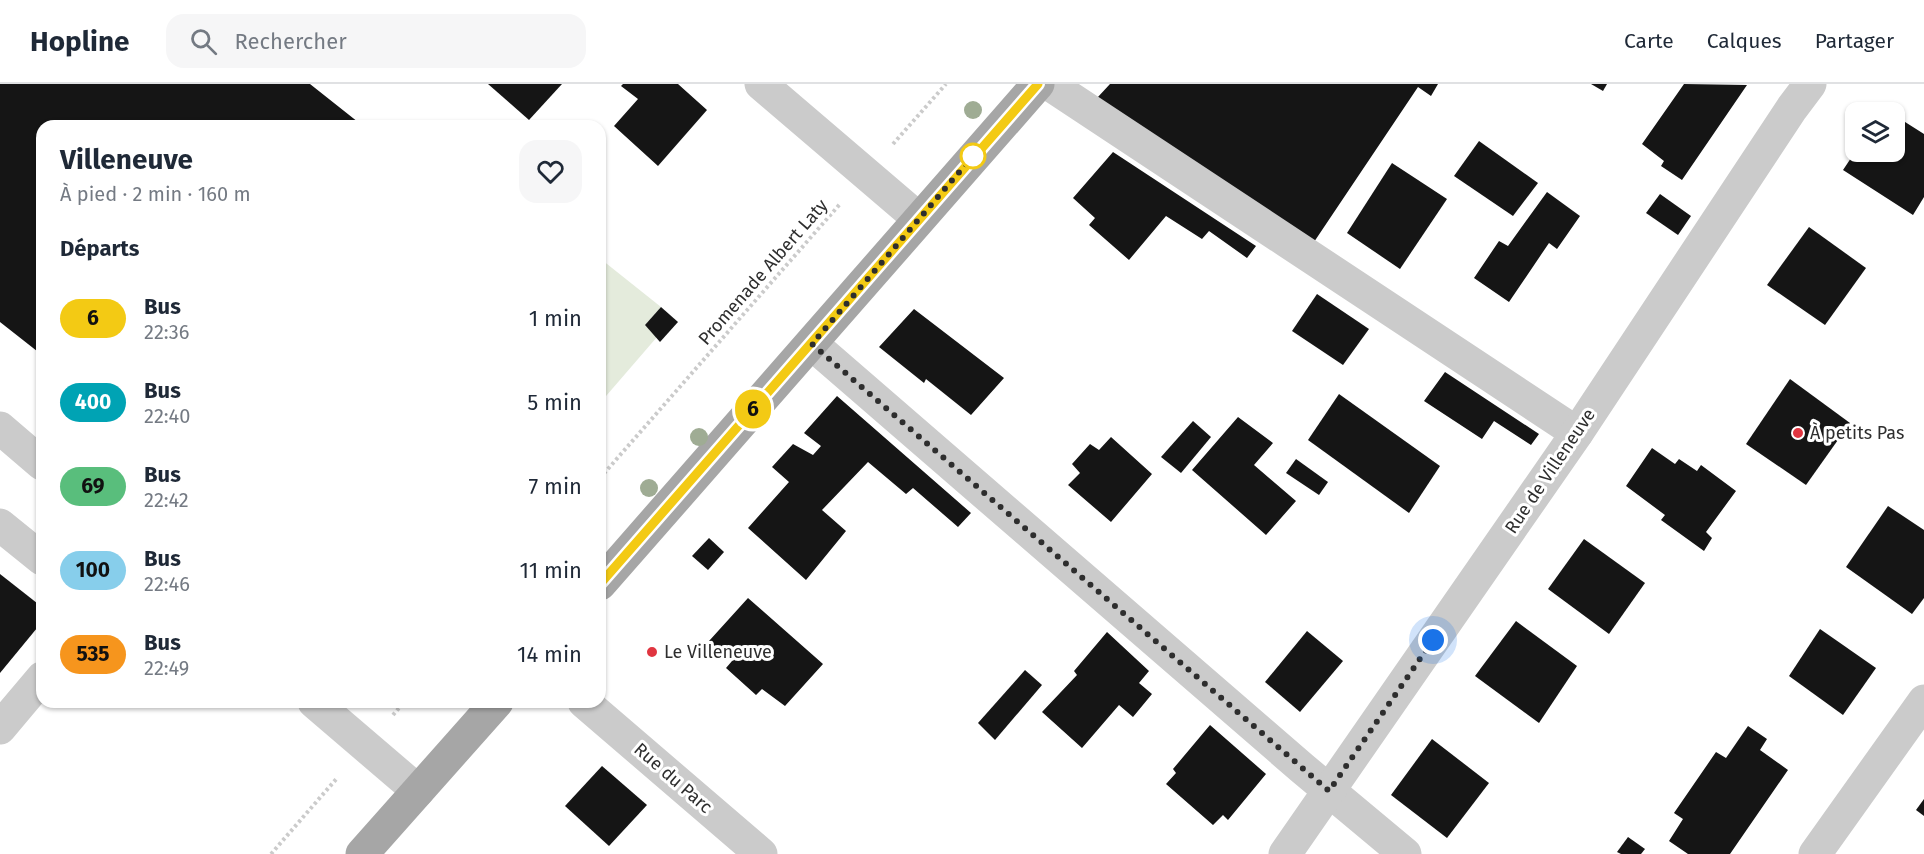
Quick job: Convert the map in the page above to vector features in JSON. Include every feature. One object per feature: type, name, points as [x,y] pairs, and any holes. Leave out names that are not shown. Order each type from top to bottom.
[{"type":"main road","points":[[606,577],[1038,84]]},
{"type":"main road","points":[[362,854],[492,708]]},
{"type":"street","points":[[761,84],[919,219]]},
{"type":"street","points":[[1049,84],[1577,433]]},
{"type":"street","name":"Rue de Villeneuve","points":[[1285,854],[1577,433],[1785,117],[1810,84]]},
{"type":"street","points":[[812,344],[1405,854]]},
{"type":"street","points":[[0,428],[36,459]]},
{"type":"street","points":[[0,525],[36,554]]},
{"type":"street","points":[[0,728],[36,685]]},
{"type":"street","points":[[1815,854],[1924,701]]},
{"type":"street","points":[[321,708],[418,791]]},
{"type":"street","name":"Rue du Parc","points":[[591,708],[761,854]]},
{"type":"path","name":"Promenade Albert Laty","points":[[606,471],[946,84]]},
{"type":"green space","points":[[606,263],[661,307],[645,325],[657,337],[606,396]]},
{"type":"building","points":[[0,84],[310,84],[355,120],[36,120],[36,350],[0,322]]},
{"type":"building","points":[[488,84],[562,84],[529,120]]},
{"type":"building","points":[[623,84],[678,84],[707,110],[658,166],[614,126],[638,99],[621,86]]},
{"type":"building","points":[[1110,84],[1438,84],[1431,96],[1418,87],[1314,242],[1097,98]]},
{"type":"building","points":[[1591,84],[1607,84],[1603,91]]},
{"type":"building","points":[[1684,84],[1747,85],[1682,180],[1661,166],[1664,161],[1642,144]]},
{"type":"building","points":[[1905,122],[1924,134],[1924,197],[1913,215],[1843,170],[1848,162],[1905,162]]},
{"type":"building","points":[[1479,141],[1538,183],[1513,216],[1454,176]]},
{"type":"building","points":[[1113,152],[1256,246],[1247,258],[1209,231],[1202,239],[1166,216],[1129,260],[1089,225],[1095,218],[1073,198]]},
{"type":"building","points":[[1392,163],[1447,199],[1400,269],[1347,233]]},
{"type":"building","points":[[1547,192],[1580,216],[1557,249],[1549,243],[1509,302],[1474,278],[1499,241],[1508,246]]},
{"type":"building","points":[[1660,194],[1691,216],[1678,235],[1646,213]]},
{"type":"building","points":[[1809,227],[1866,268],[1825,325],[1767,285]]},
{"type":"building","points":[[1317,294],[1369,329],[1343,365],[1292,331]]},
{"type":"building","points":[[661,307],[678,322],[660,342],[645,325]]},
{"type":"building","points":[[914,309],[1004,378],[971,415],[926,379],[924,383],[879,347]]},
{"type":"building","points":[[1445,372],[1539,434],[1531,445],[1494,421],[1482,439],[1424,401]]},
{"type":"building","name":"À petits Pas","points":[[1790,379],[1850,423],[1806,485],[1746,444]]},
{"type":"building","points":[[1339,394],[1440,466],[1409,513],[1308,440]]},
{"type":"building","points":[[837,396],[971,513],[958,527],[913,488],[906,494],[868,462],[822,510],[846,531],[806,580],[748,528],[789,482],[772,467],[793,444],[813,455],[821,446],[804,433]]},
{"type":"building","points":[[1238,417],[1273,443],[1254,465],[1296,501],[1266,535],[1192,470]]},
{"type":"building","points":[[1193,421],[1211,437],[1181,473],[1161,457]]},
{"type":"building","points":[[1111,437],[1152,474],[1111,522],[1068,485],[1080,473],[1072,464],[1090,444],[1099,450]]},
{"type":"building","points":[[1652,448],[1675,464],[1679,459],[1697,471],[1701,465],[1736,491],[1706,532],[1712,538],[1704,551],[1661,520],[1665,515],[1626,486]]},
{"type":"building","points":[[1296,459],[1328,482],[1319,495],[1286,473]]},
{"type":"building","points":[[1888,506],[1924,530],[1924,598],[1912,614],[1846,567]]},
{"type":"building","points":[[709,538],[724,552],[708,570],[692,556]]},
{"type":"building","points":[[1584,539],[1645,583],[1609,634],[1548,589]]},
{"type":"building","points":[[0,574],[36,602],[36,629],[0,673]]},
{"type":"building","points":[[748,598],[823,664],[785,706],[762,689],[756,695],[726,668],[732,661],[709,641]]},
{"type":"building","points":[[1516,621],[1577,666],[1539,723],[1475,676]]},
{"type":"building","points":[[1820,629],[1876,668],[1843,715],[1789,676]]},
{"type":"building","points":[[1307,631],[1343,661],[1300,712],[1265,682]]},
{"type":"building","points":[[1107,632],[1149,671],[1139,683],[1152,694],[1133,717],[1119,705],[1082,748],[1042,712],[1077,675],[1074,671]]},
{"type":"building","points":[[1025,670],[1042,685],[995,740],[978,723]]},
{"type":"building","points":[[1210,725],[1266,774],[1228,820],[1223,815],[1213,825],[1166,784],[1176,773],[1173,769]]},
{"type":"building","points":[[1748,726],[1767,739],[1760,750],[1788,770],[1730,854],[1688,854],[1669,841],[1683,819],[1674,813],[1716,752],[1726,758]]},
{"type":"building","points":[[1432,739],[1489,783],[1447,838],[1391,795]]},
{"type":"building","points":[[602,766],[647,805],[609,846],[565,806]]},
{"type":"building","points":[[1924,799],[1924,816],[1916,810]]},
{"type":"building","points":[[1628,837],[1645,849],[1641,854],[1617,852]]},
{"type":"bus line","name":"6","points":[[606,577],[1038,84]]},
{"type":"place","name":"À petits Pas","points":[[1798,433]]},
{"type":"place","name":"Le Villeneuve","points":[[652,652]]},
{"type":"route","points":[[973,156],[812,344],[1329,791],[1433,640]]}]
